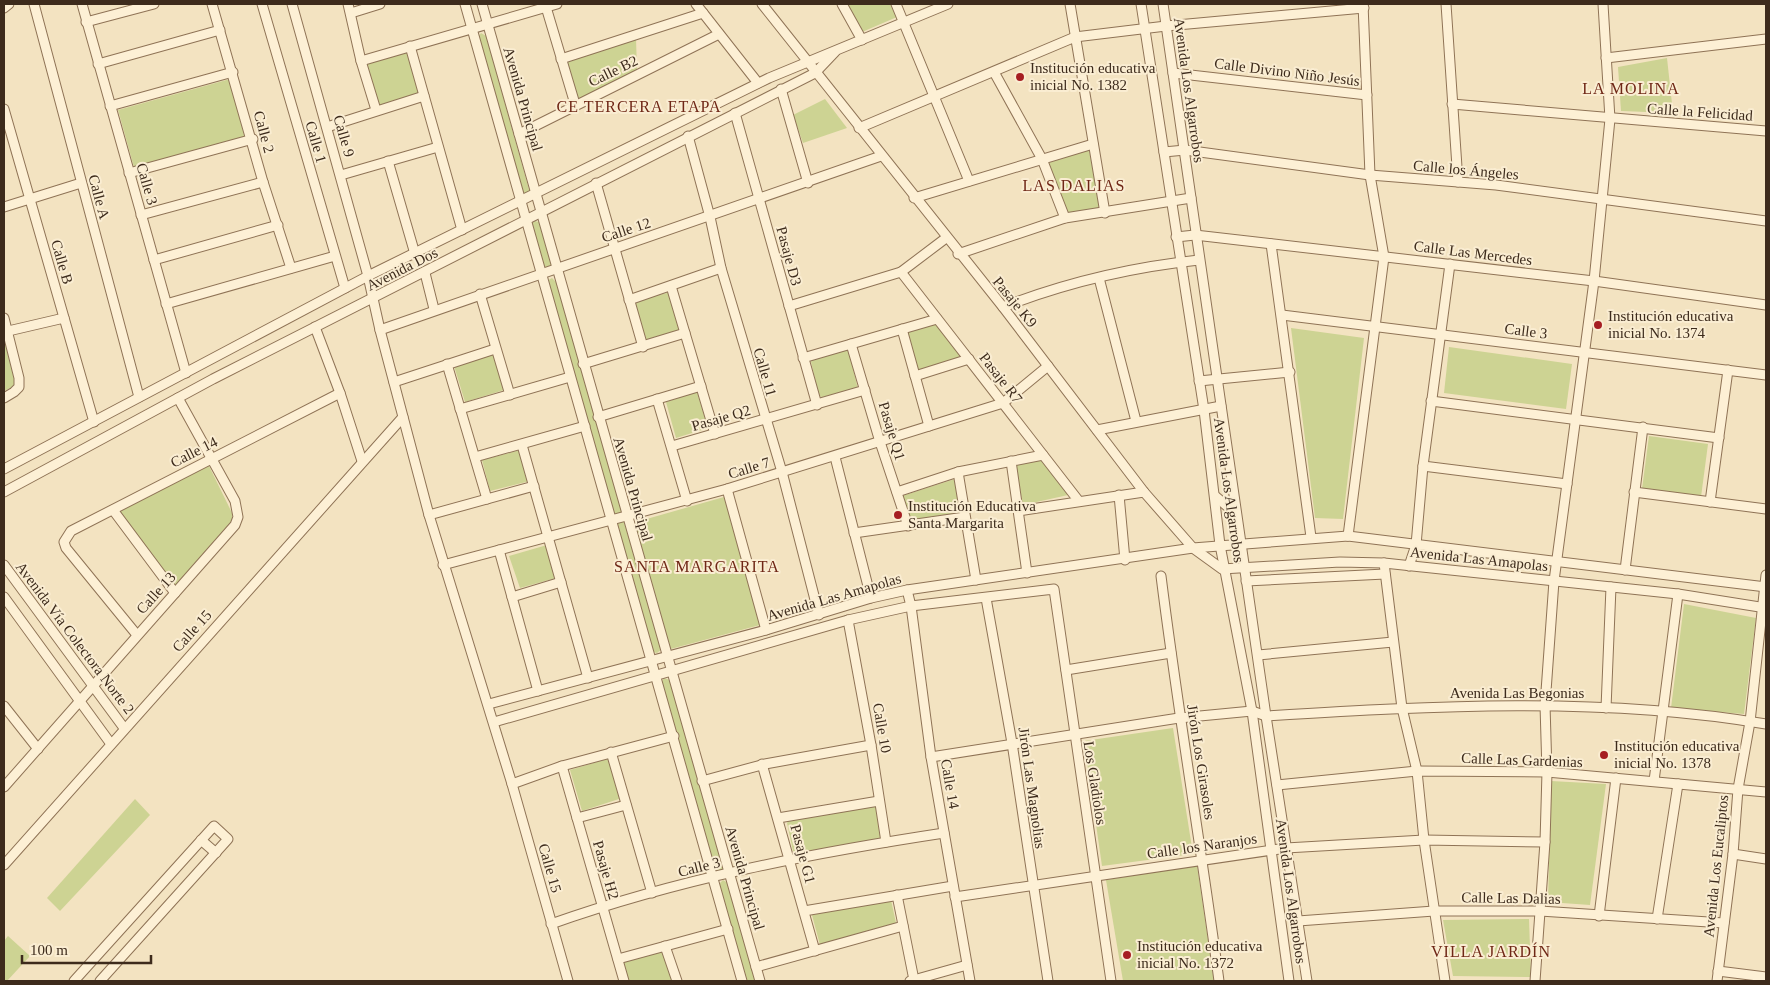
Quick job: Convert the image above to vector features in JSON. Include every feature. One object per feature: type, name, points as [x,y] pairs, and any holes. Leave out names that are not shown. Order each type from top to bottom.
[{"type":"street","points":[[4,8],[9,4]]},
{"type":"street","name":"Calle A","points":[[34,4],[139,397]]},
{"type":"street","name":"Calle 3","points":[[82,4],[186,372]]},
{"type":"street","points":[[86,22],[154,4]]},
{"type":"street","name":"Calle 2","points":[[212,4],[291,268]]},
{"type":"street","name":"Calle 1","points":[[262,4],[345,288]]},
{"type":"street","name":"Calle 9","points":[[292,4],[368,276]]},
{"type":"street","points":[[376,110],[361,61],[350,8],[380,4]]},
{"type":"street","name":"Avenida Principal","points":[[465,4],[742,981]]},
{"type":"street","name":"Avenida Principal","points":[[482,4],[760,981]]},
{"type":"street","points":[[361,61],[557,4]]},
{"type":"street","points":[[696,4],[758,83]]},
{"type":"street","points":[[762,4],[815,73],[838,49]]},
{"type":"street","points":[[842,4],[862,40]]},
{"type":"street","points":[[896,4],[969,181]]},
{"type":"street","name":"Avenida Dos","points":[[4,469],[368,276],[758,83],[806,61],[905,23],[948,4]]},
{"type":"street","points":[[1070,4],[1105,213]]},
{"type":"street","name":"Avenida Los Algarrobos","points":[[1141,4],[1204,410],[1220,545],[1252,711],[1289,981]]},
{"type":"street","name":"Avenida Los Algarrobos","points":[[1163,4],[1185,150],[1195,235],[1307,981]]},
{"type":"street","points":[[1446,4],[1458,182]]},
{"type":"street","points":[[1535,981],[1545,842],[1547,772],[1545,705],[1555,562],[1568,484],[1594,281],[1604,199],[1610,119],[1603,4]]},
{"type":"street","points":[[859,128],[1075,37],[1363,6],[1370,175],[1384,256],[1348,536]]},
{"type":"street","points":[[546,7],[575,104]]},
{"type":"street","points":[[561,59],[703,13]]},
{"type":"street","points":[[98,64],[220,30]]},
{"type":"street","name":"Calle B2","points":[[519,134],[575,104],[719,34]]},
{"type":"street","points":[[1606,58],[1766,39]]},
{"type":"street","points":[[410,46],[462,230]]},
{"type":"street","points":[[110,106],[232,72]]},
{"type":"street","points":[[994,72],[1042,159],[1065,218]]},
{"type":"street","name":"Avenida Dos","points":[[4,492],[315,327],[374,299],[596,183],[815,73]]},
{"type":"street","name":"Pasaje K9","points":[[815,73],[958,254],[1003,307],[1144,492],[1194,548]]},
{"type":"street","name":"Calle Divino Niño Jesús","points":[[1173,73],[1367,95]]},
{"type":"street","points":[[781,89],[808,183]]},
{"type":"street","points":[[327,127],[424,96]]},
{"type":"street","name":"Calle la Felicidad","points":[[1452,104],[1766,131]]},
{"type":"street","name":"Calle B","points":[[4,109],[94,422]]},
{"type":"street","name":"Pasaje D3","points":[[735,113],[817,405]]},
{"type":"street","name":"Calle 11","points":[[688,136],[710,217],[721,268],[764,420],[782,472],[820,615]]},
{"type":"street","points":[[129,173],[252,138]]},
{"type":"street","points":[[914,198],[1093,144]]},
{"type":"street","points":[[341,175],[438,147]]},
{"type":"street","name":"Calle los Ángeles","points":[[1164,152],[1185,150],[1370,175],[1458,182],[1766,221]]},
{"type":"street","name":"Calle 12","points":[[380,330],[434,309],[710,217],[881,156]]},
{"type":"street","points":[[388,161],[415,254]]},
{"type":"street","points":[[141,215],[264,182]]},
{"type":"street","points":[[4,207],[81,183]]},
{"type":"street","points":[[596,183],[643,347]]},
{"type":"street","points":[[958,254],[1065,218],[1191,198]]},
{"type":"street","points":[[154,260],[278,225]]},
{"type":"street","name":"Calle Las Mercedes","points":[[1176,237],[1195,235],[1384,256],[1594,281],[1766,305]]},
{"type":"street","points":[[789,306],[901,272],[946,238]]},
{"type":"street","points":[[1271,244],[1290,372],[1311,537]]},
{"type":"street","points":[[166,304],[335,256]]},
{"type":"street","points":[[1003,307],[1036,294],[1099,278],[1199,260]]},
{"type":"street","points":[[1409,566],[1416,545],[1423,466],[1450,264]]},
{"type":"street","points":[[629,300],[721,268]]},
{"type":"street","name":"Pasaje R7","points":[[901,272],[1078,500]]},
{"type":"street","points":[[424,273],[434,309]]},
{"type":"street","name":"Calle 15","points":[[368,276],[380,330],[443,565],[494,722],[568,981]]},
{"type":"street","points":[[1099,278],[1136,421]]},
{"type":"street","points":[[671,286],[715,434]]},
{"type":"street","points":[[480,294],[510,395]]},
{"type":"street","name":"Calle 3","points":[[1282,314],[1766,375]]},
{"type":"street","points":[[4,318],[5,331],[20,378],[19,387],[4,398]]},
{"type":"street","points":[[5,331],[64,318]]},
{"type":"street","points":[[803,358],[938,319]]},
{"type":"street","points":[[315,327],[340,393],[362,461]]},
{"type":"street","points":[[902,329],[929,426]]},
{"type":"street","points":[[583,364],[685,333]]},
{"type":"street","name":"Pasaje Q1","points":[[851,344],[880,442],[908,526]]},
{"type":"street","points":[[394,382],[495,349]]},
{"type":"street","points":[[915,376],[969,360]]},
{"type":"street","points":[[447,364],[487,499]]},
{"type":"street","name":"Calle 7","points":[[443,565],[611,519],[687,501],[835,457],[1003,403],[1048,366]]},
{"type":"street","points":[[1710,502],[1728,370]]},
{"type":"street","points":[[1199,381],[1290,372]]},
{"type":"street","points":[[460,409],[570,377]]},
{"type":"street","points":[[598,417],[701,386]]},
{"type":"street","name":"Pasaje Q2","points":[[672,446],[865,390]]},
{"type":"street","name":"Calle 14","points":[[137,635],[66,548],[64,542],[71,531],[340,393]]},
{"type":"street","name":"Calle 13","points":[[4,787],[81,702],[92,686],[235,525],[238,517],[235,501],[178,398]]},
{"type":"street","points":[[657,399],[687,501]]},
{"type":"street","points":[[1431,401],[1576,418],[1719,438]]},
{"type":"street","points":[[1096,430],[1221,406]]},
{"type":"street","name":"Calle 15","points":[[4,865],[124,728],[403,417]]},
{"type":"street","points":[[475,457],[585,426]]},
{"type":"street","points":[[1624,570],[1643,427]]},
{"type":"street","points":[[522,445],[588,678]]},
{"type":"street","points":[[897,492],[958,472],[1043,454]]},
{"type":"street","points":[[835,457],[871,598]]},
{"type":"street","points":[[1011,461],[1027,573]]},
{"type":"street","points":[[1423,466],[1568,484]]},
{"type":"street","points":[[958,472],[976,580]]},
{"type":"street","points":[[429,515],[534,486]]},
{"type":"street","points":[[727,489],[766,630]]},
{"type":"street","points":[[1018,511],[1078,500],[1144,492]]},
{"type":"street","points":[[1634,492],[1766,509]]},
{"type":"street","points":[[1119,495],[1125,560]]},
{"type":"street","points":[[1215,496],[1228,506],[1235,506]]},
{"type":"street","points":[[113,510],[175,593]]},
{"type":"street","points":[[854,532],[965,517]]},
{"type":"street","name":"Avenida Las Amapolas","points":[[488,704],[766,630],[871,598],[907,590],[1125,560],[1194,548],[1241,543],[1348,536],[1765,587]]},
{"type":"street","points":[[1194,548],[1222,569],[1226,569]]},
{"type":"street","points":[[499,550],[538,691]]},
{"type":"street","name":"Avenida Las Amapolas","points":[[1226,569],[1340,562],[1384,562],[1611,586],[1764,607]]},
{"type":"street","points":[[1384,562],[1402,708],[1416,771],[1424,840],[1445,981]]},
{"type":"street","name":"Avenida Vía Colectora Norte 2","points":[[4,565],[124,728]]},
{"type":"street","points":[[1246,581],[1385,574]]},
{"type":"street","name":"Avenida Los Eucaliptos","points":[[1717,981],[1733,854],[1738,789],[1750,722],[1766,575]]},
{"type":"street","name":"Jirón Los Girasoles","points":[[1161,576],[1179,718],[1203,860],[1219,981]]},
{"type":"street","points":[[512,597],[561,582]]},
{"type":"street","points":[[1606,708],[1611,586]]},
{"type":"street","name":"Avenida Las Amapolas","points":[[494,722],[848,620],[911,606],[1054,589]]},
{"type":"street","name":"Los Gladiolos","points":[[1054,589],[1073,734],[1111,981]]},
{"type":"street","name":"Calle 14","points":[[907,590],[911,606],[931,757],[970,981]]},
{"type":"street","points":[[1654,781],[1678,594]]},
{"type":"street","points":[[4,597],[111,744]]},
{"type":"street","name":"Jirón Las Magnolias","points":[[986,598],[1012,743],[1032,886],[1048,981]]},
{"type":"street","name":"Calle 10","points":[[848,620],[871,745],[886,842]]},
{"type":"street","points":[[1258,655],[1393,642]]},
{"type":"street","points":[[1066,670],[1171,653]]},
{"type":"street","name":"Avenida Las Begonias","points":[[1266,716],[1402,708],[1545,705],[1664,710],[1766,724]]},
{"type":"street","points":[[4,706],[38,749]]},
{"type":"street","points":[[931,757],[1179,718],[1252,711],[1266,716]]},
{"type":"street","points":[[512,784],[562,766],[674,736]]},
{"type":"street","points":[[702,782],[762,764],[871,745]]},
{"type":"street","points":[[611,752],[652,893]]},
{"type":"street","name":"Pasaje G1","points":[[762,764],[815,951]]},
{"type":"street","name":"Pasaje H2","points":[[562,766],[624,981]]},
{"type":"street","name":"Calle Las Gardenias","points":[[1277,785],[1416,771],[1547,772],[1766,792]]},
{"type":"street","points":[[1599,916],[1616,778]]},
{"type":"street","points":[[1657,919],[1678,784]]},
{"type":"street","points":[[778,818],[879,801]]},
{"type":"street","points":[[576,818],[626,805]]},
{"type":"street","points":[[74,981],[214,826],[228,839],[100,981]]},
{"type":"street","name":"Calle 3","points":[[551,924],[601,906],[790,860],[944,833]]},
{"type":"street","points":[[201,840],[216,853]]},
{"type":"street","name":"Calle los Naranjos","points":[[955,897],[1286,848],[1424,840],[1545,842]]},
{"type":"street","points":[[1733,854],[1766,859]]},
{"type":"street","points":[[804,911],[954,886]]},
{"type":"street","points":[[897,895],[912,981],[967,965]]},
{"type":"street","name":"Calle Las Dalias","points":[[1298,920],[1434,911],[1540,911],[1724,923]]},
{"type":"street","points":[[756,967],[903,926]]},
{"type":"street","points":[[618,959],[728,929]]},
{"type":"street","points":[[665,946],[676,981]]},
{"type":"street","points":[[1718,971],[1766,977]]},
{"type":"green space","points":[[847,4],[890,4],[897,17],[862,32]]},
{"type":"green space","points":[[481,33],[486,36],[530,193],[522,193],[478,37]]},
{"type":"green space","points":[[636,38],[637,71],[576,102],[564,60]]},
{"type":"green space","points":[[408,49],[421,95],[377,108],[364,63]]},
{"type":"green space","points":[[1667,58],[1673,113],[1621,111],[1618,67]]},
{"type":"green space","points":[[230,79],[245,139],[135,171],[118,110]]},
{"type":"green space","points":[[825,99],[847,128],[803,143],[793,115]]},
{"type":"green space","points":[[1089,150],[1100,208],[1067,214],[1048,163]]},
{"type":"green space","points":[[535,221],[539,222],[551,264],[550,268],[543,267],[532,223]]},
{"type":"green space","points":[[552,278],[556,282],[622,510],[619,515],[614,513],[547,281]]},
{"type":"green space","points":[[671,292],[682,330],[644,340],[635,301]]},
{"type":"green space","points":[[936,322],[962,356],[961,358],[918,371],[907,333],[909,330]]},
{"type":"green space","points":[[1291,328],[1364,338],[1343,519],[1315,518]]},
{"type":"green space","points":[[4,337],[18,381],[16,385],[4,391]]},
{"type":"green space","points":[[1449,347],[1572,364],[1566,409],[1444,393]]},
{"type":"green space","points":[[848,348],[858,389],[822,397],[819,396],[811,362],[813,358]]},
{"type":"green space","points":[[493,353],[504,390],[465,402],[454,366]]},
{"type":"green space","points":[[697,392],[708,428],[676,438],[666,402]]},
{"type":"green space","points":[[1649,436],[1708,444],[1701,497],[1642,489]]},
{"type":"green space","points":[[520,450],[530,481],[490,491],[482,460]]},
{"type":"green space","points":[[1043,459],[1068,495],[1023,505],[1015,464]]},
{"type":"green space","points":[[204,464],[209,466],[232,513],[232,521],[176,586],[172,584],[120,513],[122,507]]},
{"type":"green space","points":[[955,479],[961,515],[911,522],[902,496]]},
{"type":"green space","points":[[724,497],[760,625],[667,650],[629,524]]},
{"type":"green space","points":[[618,522],[624,522],[662,649],[657,653],[653,652],[616,526]]},
{"type":"green space","points":[[547,545],[556,578],[520,588],[509,556]]},
{"type":"green space","points":[[1684,604],[1756,618],[1744,714],[1671,708]]},
{"type":"green space","points":[[664,678],[670,680],[724,868],[722,872],[715,870],[661,683]]},
{"type":"green space","points":[[1173,728],[1193,854],[1102,866],[1084,741]]},
{"type":"green space","points":[[610,758],[622,798],[582,811],[570,770]]},
{"type":"green space","points":[[1551,781],[1606,784],[1590,905],[1548,902]]},
{"type":"green space","points":[[135,799],[150,815],[60,911],[47,898]]},
{"type":"green space","points":[[878,806],[882,839],[795,853],[793,851],[787,823],[789,820]]},
{"type":"green space","points":[[1197,865],[1214,981],[1123,981],[1106,880]]},
{"type":"green space","points":[[723,880],[728,883],[755,981],[745,981],[719,884]]},
{"type":"green space","points":[[891,900],[896,923],[820,945],[812,915]]},
{"type":"green space","points":[[1529,919],[1531,977],[1453,976],[1443,920]]},
{"type":"green space","points":[[8,936],[30,956],[7,981],[4,981],[4,941]]},
{"type":"green space","points":[[663,950],[673,981],[629,981],[622,960]]},
{"type":"place","name":"Institución educativa inicial No. 1382","points":[[1020,77]]},
{"type":"place","name":"Institución educativa inicial No. 1374","points":[[1598,325]]},
{"type":"place","name":"Institución Educativa Santa Margarita","points":[[898,515]]},
{"type":"place","name":"Institución educativa inicial No. 1378","points":[[1604,755]]},
{"type":"place","name":"Institución educativa inicial No. 1372","points":[[1127,955]]},
{"type":"district","name":"LA MOLINA","points":[[1631,88]]},
{"type":"district","name":"CE TERCERA ETAPA","points":[[639,106]]},
{"type":"district","name":"LAS DALIAS","points":[[1074,185]]},
{"type":"district","name":"SANTA MARGARITA","points":[[697,566]]},
{"type":"district","name":"VILLA JARDÍN","points":[[1491,951]]}]
